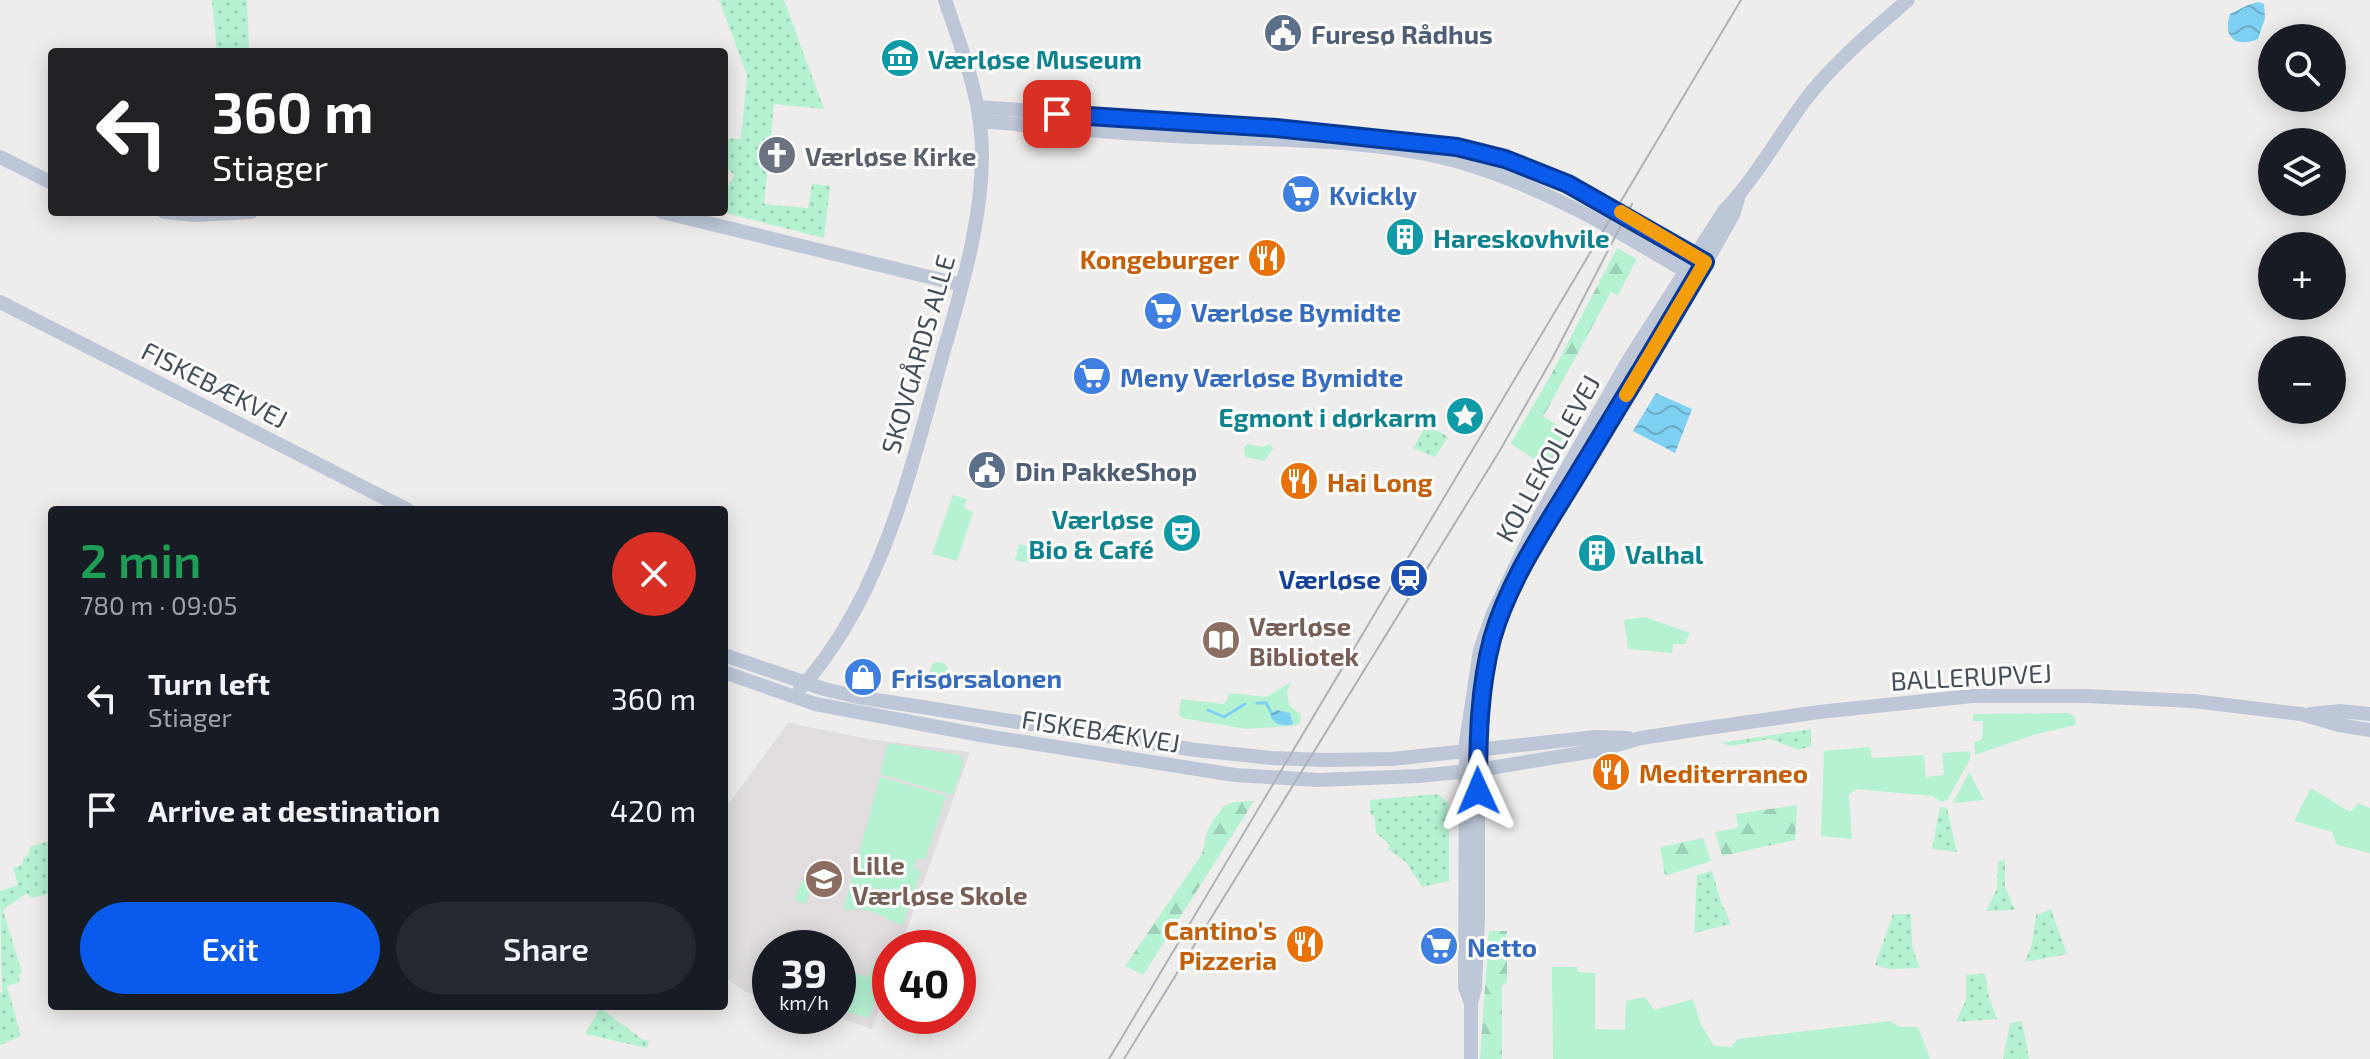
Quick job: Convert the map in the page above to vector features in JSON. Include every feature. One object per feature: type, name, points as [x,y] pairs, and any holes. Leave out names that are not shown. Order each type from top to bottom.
[{"type":"street","name":"SKOVGÅRDS ALLE","points":[[792,697],[806,683],[874,575],[887,542],[973,246],[981,194],[979,114],[966,60],[945,0]]},
{"type":"street","name":"KOLLEKOLLEVEJ","points":[[1471,1059],[1471,1003],[1478,943],[1472,750],[1484,675],[1497,625],[1512,586],[1700,259],[1724,211],[1740,195],[1782,131],[1824,77],[1908,0]]},
{"type":"street","points":[[979,114],[1276,128],[1457,147],[1505,159],[1568,184],[1700,259]]},
{"type":"street","points":[[979,114],[1163,135],[1287,139],[1421,152],[1537,189],[1580,210],[1690,274]]},
{"type":"street","points":[[0,157],[48,181]]},
{"type":"street","points":[[678,216],[962,285]]},
{"type":"street","name":"FISKEBÆKVEJ","points":[[0,302],[400,506]]},
{"type":"street","name":"FISKEBÆKVEJ","points":[[728,656],[858,697],[1240,755],[1358,760],[1472,750]]},
{"type":"street","name":"FISKEBÆKVEJ","points":[[728,673],[792,697],[853,712],[1235,775],[1318,780],[1471,771]]},
{"type":"street","name":"BALLERUPVEJ","points":[[1471,771],[1600,750],[1641,738],[1819,712],[1972,696],[2131,697],[2193,701],[2305,715],[2370,730]]},
{"type":"street","name":"BALLERUPVEJ","points":[[2305,715],[2340,711],[2370,714]]},
{"type":"street","name":"BALLERUPVEJ","points":[[1472,750],[1596,737],[1641,738]]},
{"type":"shaded area","name":"Lille Værløse Skole","points":[[788,723],[868,739],[970,752],[906,930],[872,930],[872,1029],[856,1023],[856,930],[752,930],[752,994],[728,979],[728,805]]},
{"type":"green space","points":[[212,0],[247,0],[249,48],[217,48]]},
{"type":"green space","points":[[719,0],[784,0],[824,109],[774,104],[764,204],[808,208],[812,184],[830,186],[824,238],[728,214],[728,187],[734,175],[728,169],[728,138],[741,139],[747,75]]},
{"type":"green space","points":[[1617,248],[1637,259],[1618,295],[1611,292],[1521,451],[1511,443],[1551,375]]},
{"type":"green space","points":[[1532,410],[1566,430],[1548,473],[1511,443]]},
{"type":"green space","points":[[1427,424],[1448,437],[1435,457],[1413,448]]},
{"type":"green space","points":[[1247,444],[1263,447],[1270,444],[1273,449],[1264,461],[1245,457]]},
{"type":"green space","points":[[953,495],[967,499],[964,508],[973,512],[957,561],[932,554]]},
{"type":"green space","points":[[1019,544],[1033,548],[1029,563],[1015,560]]},
{"type":"green space","points":[[1645,617],[1690,633],[1685,644],[1673,644],[1672,653],[1628,649],[1624,620]]},
{"type":"green space","points":[[939,662],[948,671],[939,680],[930,671]]},
{"type":"green space","points":[[1291,682],[1287,692],[1289,705],[1301,715],[1300,724],[1293,726],[1246,729],[1182,718],[1179,714],[1181,699],[1224,704],[1230,693],[1266,697]]},
{"type":"green space","points":[[2069,713],[2075,717],[2076,725],[2033,735],[1975,755],[1974,742],[1982,739],[1983,721],[1973,721],[1973,714]]},
{"type":"green space","points":[[1811,729],[1811,746],[1799,750],[1770,739],[1732,746],[1721,743]]},
{"type":"green space","points":[[888,743],[960,755],[963,764],[953,795],[880,774]]},
{"type":"green space","points":[[1870,747],[1872,758],[1924,755],[1926,777],[1944,775],[1942,753],[1970,751],[1970,759],[1948,799],[1941,802],[1932,796],[1856,789],[1849,795],[1852,839],[1821,836],[1824,751]]},
{"type":"green space","points":[[1969,772],[1984,800],[1953,803]]},
{"type":"green space","points":[[880,777],[946,796],[925,860],[917,858],[914,868],[921,871],[903,925],[870,911],[843,910]]},
{"type":"green space","points":[[2311,788],[2350,812],[2358,803],[2370,808],[2370,853],[2337,845],[2332,832],[2294,821]]},
{"type":"green space","points":[[1438,794],[1449,803],[1445,823],[1449,824],[1449,881],[1422,887],[1406,862],[1388,849],[1390,845],[1376,833],[1374,815],[1370,815],[1370,800]]},
{"type":"green space","points":[[1254,801],[1143,975],[1125,966],[1202,854],[1207,832],[1224,806]]},
{"type":"green space","points":[[1797,805],[1795,840],[1722,856],[1715,832],[1738,828],[1736,814]]},
{"type":"green space","points":[[1940,807],[1947,808],[1957,852],[1932,849]]},
{"type":"green space","points":[[1703,838],[1711,861],[1665,876],[1660,847]]},
{"type":"green space","points":[[48,841],[48,894],[31,898],[27,893],[3,910],[22,973],[18,975],[20,982],[7,986],[21,1036],[0,1045],[0,891],[18,885],[13,868],[22,865],[30,847]]},
{"type":"green space","points":[[2005,860],[2005,887],[2015,910],[1986,911],[1997,889],[1998,861]]},
{"type":"green space","points":[[1712,871],[1731,924],[1694,933],[1697,875]]},
{"type":"green space","points":[[802,880],[812,884],[805,904],[795,900]]},
{"type":"green space","points":[[2051,909],[2067,954],[2025,962],[2032,944],[2036,915]]},
{"type":"green space","points":[[1893,914],[1911,914],[1912,946],[1920,968],[1889,969],[1875,965]]},
{"type":"green space","points":[[1489,931],[1507,931],[1507,983],[1502,985],[1502,1059],[1480,1059]]},
{"type":"green space","points":[[872,967],[872,1008],[869,1018],[856,1015],[856,973],[868,977]]},
{"type":"green space","points":[[1552,967],[1577,967],[1578,972],[1595,973],[1595,1029],[1625,1030],[1626,1001],[1645,997],[1654,1010],[1693,999],[1701,1025],[1714,1046],[1731,1047],[1738,1039],[1891,1021],[1899,1027],[1918,1027],[1930,1059],[1553,1059]]},
{"type":"green space","points":[[1985,973],[1989,998],[1997,1019],[1956,1022],[1966,1000],[1966,975]]},
{"type":"green space","points":[[599,1010],[603,1010],[649,1041],[647,1048],[585,1034]]},
{"type":"green space","points":[[2022,1021],[2029,1059],[2003,1059],[2010,1023]]},
{"type":"water","points":[[2264,4],[2265,18],[2263,24],[2258,24],[2258,39],[2237,41],[2228,29],[2230,14],[2248,5]]},
{"type":"water","points":[[1656,393],[1692,409],[1675,453],[1633,431]]},
{"type":"water","points":[[1277,710],[1290,713],[1293,724],[1282,725],[1273,721],[1270,714]]},
{"type":"waterway","points":[[1257,703],[1266,703],[1271,712]]},
{"type":"waterway","points":[[1208,710],[1224,717],[1245,704]]},
{"type":"tram line","points":[[1109,1059],[1741,0]]},
{"type":"tram line","points":[[1124,1059],[1499,452],[1553,357],[1632,204]]},
{"type":"slow traffic","points":[[1621,212],[1705,262],[1626,395]]},
{"type":"place","name":"Furesø Rådhus","points":[[1283,33]]},
{"type":"place","name":"Værløse Museum","points":[[900,58]]},
{"type":"place","name":"Værløse Kirke","points":[[777,155]]},
{"type":"place","name":"Kvickly","points":[[1301,194]]},
{"type":"place","name":"Hareskovhvile","points":[[1405,237]]},
{"type":"place","name":"Kongeburger","points":[[1267,258]]},
{"type":"place","name":"Værløse Bymidte","points":[[1163,311]]},
{"type":"place","name":"Meny Værløse Bymidte","points":[[1092,376]]},
{"type":"place","name":"Egmont i dørkarm","points":[[1465,416]]},
{"type":"place","name":"Din PakkeShop","points":[[987,470]]},
{"type":"place","name":"Hai Long","points":[[1299,481]]},
{"type":"place","name":"Værløse Bio & Café","points":[[1182,533]]},
{"type":"place","name":"Valhal","points":[[1597,553]]},
{"type":"place","name":"Værløse","points":[[1409,578]]},
{"type":"place","name":"Værløse Bibliotek","points":[[1221,640]]},
{"type":"place","name":"Frisørsalonen","points":[[863,677]]},
{"type":"place","name":"Mediterraneo","points":[[1611,772]]},
{"type":"place","name":"Lille Værløse Skole","points":[[824,879]]},
{"type":"place","name":"Cantino's Pizzeria","points":[[1305,944]]},
{"type":"place","name":"Netto","points":[[1439,946]]},
{"type":"route","points":[[1057,114],[1353,134],[1457,147],[1543,172],[1611,206],[1705,262],[1507,597],[1484,675],[1478,727],[1478,791]]}]
